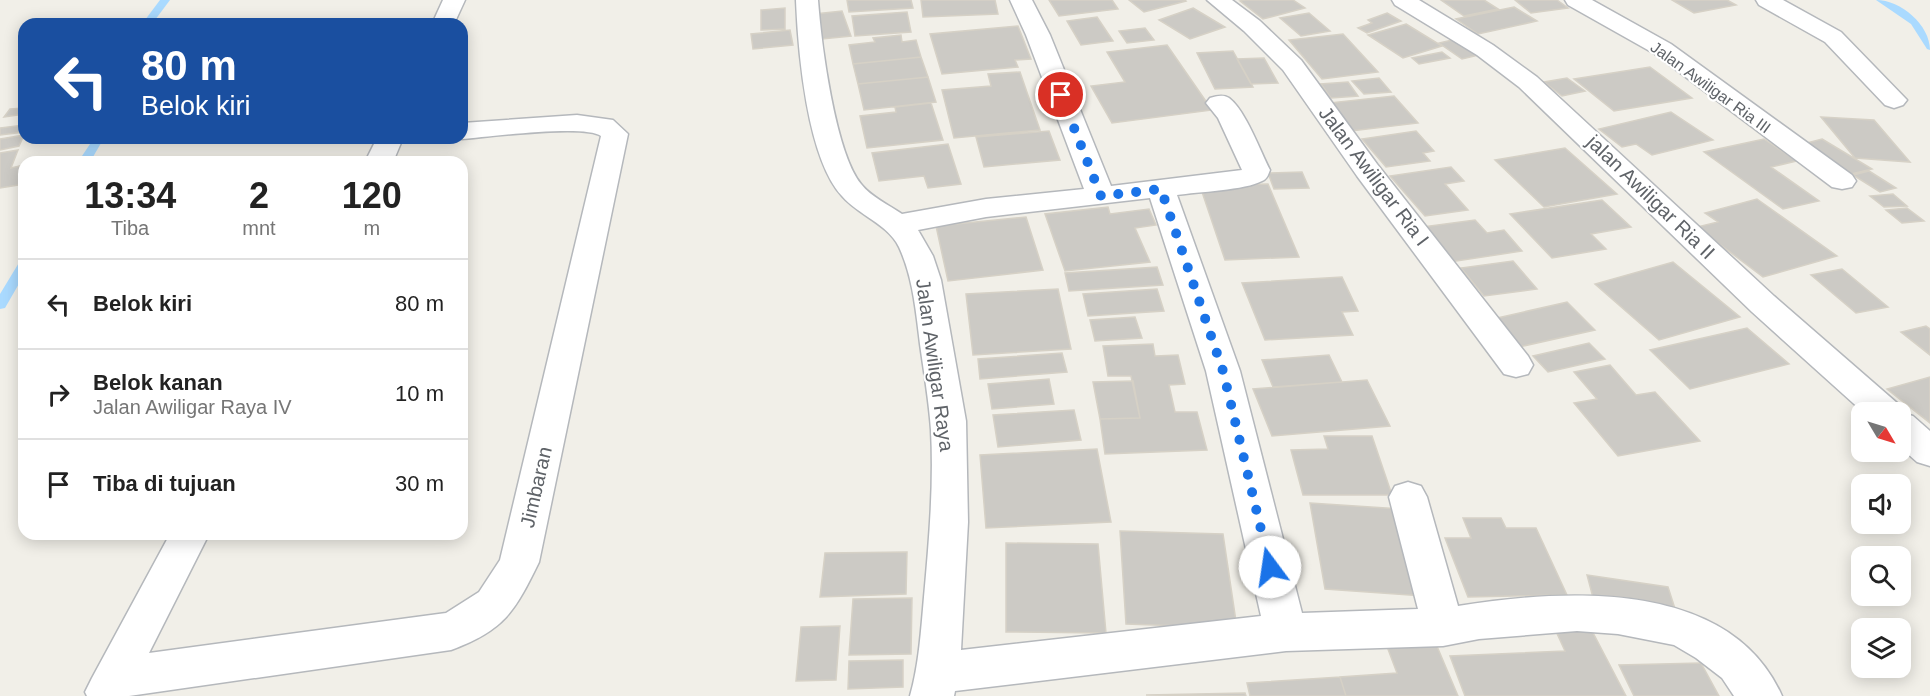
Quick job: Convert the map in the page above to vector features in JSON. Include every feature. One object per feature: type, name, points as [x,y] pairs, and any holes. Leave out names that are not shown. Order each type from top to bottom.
[{"type":"street","points":[[446,18],[454,0]]},
{"type":"street","name":"Jalan Awiligar Raya","points":[[807,0],[818,86],[830,149],[838,172],[848,188],[863,202],[899,224],[914,245],[928,292],[949,430],[951,505],[935,684]]},
{"type":"street","points":[[1021,0],[1038,35],[1101,196]]},
{"type":"street","name":"Jalan Awiligar Ria I","points":[[1218,0],[1252,26],[1292,66],[1367,170],[1516,365]]},
{"type":"street","name":"jalan Awiligar Ria II","points":[[1403,0],[1485,50],[1528,82],[1763,304],[1875,402]]},
{"type":"street","name":"Jalan Awiligar Ria III","points":[[1576,0],[1663,49],[1842,181]]},
{"type":"street","points":[[1767,0],[1833,37],[1894,100]]},
{"type":"street","points":[[899,224],[986,208],[1249,177],[1255,174],[1256,170],[1236,130],[1219,103]]},
{"type":"street","name":"Jimbaran","points":[[110,687],[451,631],[477,619],[497,603],[519,562],[615,134],[604,126],[577,123],[468,131]]},
{"type":"street","points":[[1161,189],[1223,371],[1286,632]]},
{"type":"street","points":[[1911,436],[1930,452]]},
{"type":"street","points":[[1408,497],[1443,627]]},
{"type":"street","name":"Jimbaran","points":[[110,687],[187,540]]},
{"type":"street","points":[[935,684],[1286,632],[1443,627],[1479,621],[1577,614],[1618,616],[1682,628],[1711,644],[1737,664],[1760,696]]},
{"type":"building","points":[[847,0],[911,0],[913,8],[849,12]]},
{"type":"building","points":[[921,0],[995,0],[998,14],[923,17]]},
{"type":"building","points":[[1049,0],[1112,0],[1118,9],[1059,16]]},
{"type":"building","points":[[1129,0],[1185,0],[1186,1],[1144,12]]},
{"type":"building","points":[[1293,0],[1305,8],[1263,19],[1240,1]]},
{"type":"building","points":[[1441,0],[1484,0],[1498,9],[1464,16]]},
{"type":"building","points":[[1515,0],[1557,0],[1568,8],[1531,13]]},
{"type":"building","points":[[1672,0],[1727,0],[1736,5],[1694,13]]},
{"type":"building","points":[[1514,7],[1537,21],[1478,34],[1456,19]]},
{"type":"building","points":[[785,8],[785,29],[761,30],[761,10]]},
{"type":"building","points":[[1193,8],[1225,27],[1190,39],[1159,20]]},
{"type":"building","points":[[842,11],[851,36],[822,39],[815,14]]},
{"type":"building","points":[[907,12],[911,32],[855,36],[852,16]]},
{"type":"building","points":[[1309,13],[1330,31],[1301,36],[1280,18]]},
{"type":"building","points":[[1387,13],[1401,21],[1367,33],[1358,28],[1372,23],[1368,20]]},
{"type":"building","points":[[1097,17],[1113,41],[1081,45],[1067,21]]},
{"type":"building","points":[[1406,24],[1442,46],[1403,58],[1368,35]]},
{"type":"building","points":[[1018,26],[1031,59],[1015,60],[1018,67],[942,74],[930,34]]},
{"type":"building","points":[[1145,28],[1154,40],[1127,43],[1119,31]]},
{"type":"building","points":[[790,30],[793,45],[753,49],[751,34]]},
{"type":"building","points":[[1343,34],[1378,72],[1322,79],[1289,40]]},
{"type":"building","points":[[901,35],[902,42],[916,40],[921,57],[853,64],[849,45],[875,42],[873,38]]},
{"type":"building","points":[[1456,39],[1479,55],[1462,59],[1439,43]]},
{"type":"building","points":[[1167,45],[1212,110],[1112,123],[1091,86],[1125,82],[1107,52]]},
{"type":"building","points":[[1233,51],[1253,87],[1215,89],[1197,53]]},
{"type":"building","points":[[1442,52],[1450,58],[1419,64],[1412,58]]},
{"type":"building","points":[[921,57],[928,77],[858,84],[853,64]]},
{"type":"building","points":[[1264,58],[1278,83],[1251,84],[1237,59]]},
{"type":"building","points":[[1650,67],[1692,98],[1614,111],[1574,79]]},
{"type":"building","points":[[1020,72],[1040,130],[954,138],[942,90],[991,86],[988,74]]},
{"type":"building","points":[[928,77],[936,102],[864,110],[858,84]]},
{"type":"building","points":[[1379,78],[1391,92],[1364,94],[1352,81]]},
{"type":"building","points":[[1567,78],[1585,91],[1562,96],[1544,82]]},
{"type":"building","points":[[1348,82],[1358,96],[1331,98],[1321,84]]},
{"type":"building","points":[[1394,96],[1418,123],[1351,131],[1329,103]]},
{"type":"building","points":[[931,103],[943,140],[867,148],[860,116],[896,112],[895,107]]},
{"type":"building","points":[[18,108],[18,115],[4,117],[10,109]]},
{"type":"building","points":[[1671,112],[1713,140],[1652,155],[1636,144],[1622,147],[1599,129]]},
{"type":"building","points":[[1821,117],[1874,120],[1910,162],[1855,158]]},
{"type":"building","points":[[18,126],[18,133],[0,135],[0,128]]},
{"type":"building","points":[[1049,131],[1060,160],[984,167],[976,137]]},
{"type":"building","points":[[1416,131],[1434,151],[1423,153],[1430,161],[1386,167],[1362,139]]},
{"type":"building","points":[[18,136],[18,144],[20,144],[0,150],[0,139]]},
{"type":"building","points":[[1764,139],[1797,161],[1771,167],[1819,201],[1783,209],[1704,152]]},
{"type":"building","points":[[1822,139],[1872,169],[1847,175],[1799,145]]},
{"type":"building","points":[[948,144],[961,184],[928,188],[924,176],[879,181],[872,153]]},
{"type":"building","points":[[1565,148],[1617,194],[1544,207],[1495,160]]},
{"type":"building","points":[[18,150],[11,168],[18,166],[18,185],[0,188],[0,153]]},
{"type":"building","points":[[1451,167],[1464,181],[1445,184],[1468,210],[1425,216],[1390,176]]},
{"type":"building","points":[[1869,171],[1896,188],[1880,192],[1853,175]]},
{"type":"building","points":[[1302,172],[1309,188],[1274,189],[1268,173]]},
{"type":"building","points":[[1268,184],[1299,257],[1225,260],[1200,186]]},
{"type":"building","points":[[1893,194],[1907,206],[1884,207],[1870,196]]},
{"type":"building","points":[[1757,199],[1837,256],[1763,277],[1697,227],[1718,222],[1705,213]]},
{"type":"building","points":[[1602,200],[1631,227],[1591,234],[1606,249],[1552,258],[1510,214]]},
{"type":"building","points":[[1108,207],[1110,214],[1149,209],[1156,225],[1135,228],[1150,262],[1065,271],[1045,214]]},
{"type":"building","points":[[1907,208],[1924,221],[1902,223],[1886,210]]},
{"type":"building","points":[[1026,217],[1043,270],[948,281],[936,226]]},
{"type":"building","points":[[1475,220],[1487,233],[1504,230],[1522,251],[1450,262],[1422,227]]},
{"type":"building","points":[[1513,261],[1537,289],[1484,296],[1461,268]]},
{"type":"building","points":[[1673,262],[1740,317],[1659,340],[1595,284]]},
{"type":"building","points":[[1157,267],[1163,285],[1069,291],[1065,273]]},
{"type":"building","points":[[1842,269],[1888,307],[1856,313],[1811,275]]},
{"type":"building","points":[[1342,277],[1358,311],[1342,312],[1353,335],[1265,340],[1242,283]]},
{"type":"building","points":[[1058,289],[1071,349],[973,355],[966,294]]},
{"type":"building","points":[[1157,289],[1164,311],[1088,316],[1083,294]]},
{"type":"building","points":[[1567,302],[1595,330],[1519,347],[1493,319]]},
{"type":"building","points":[[1135,317],[1142,338],[1095,341],[1090,320]]},
{"type":"building","points":[[1926,326],[1930,329],[1930,355],[1901,332]]},
{"type":"building","points":[[1747,328],[1789,364],[1690,389],[1650,350]]},
{"type":"building","points":[[1589,343],[1605,359],[1548,372],[1533,356]]},
{"type":"building","points":[[1153,344],[1155,356],[1178,355],[1185,384],[1169,385],[1175,412],[1197,412],[1207,450],[1105,454],[1100,419],[1140,418],[1131,376],[1108,376],[1103,346]]},
{"type":"building","points":[[1062,353],[1067,372],[980,379],[978,359]]},
{"type":"building","points":[[1329,355],[1342,382],[1273,387],[1262,360]]},
{"type":"building","points":[[1610,365],[1636,395],[1655,392],[1700,441],[1618,456],[1574,403],[1597,399],[1574,372]]},
{"type":"building","points":[[1930,377],[1930,423],[1911,408],[1911,402],[1903,402],[1887,389]]},
{"type":"building","points":[[1049,379],[1054,404],[992,409],[988,384]]},
{"type":"building","points":[[1367,380],[1390,426],[1272,436],[1253,389]]},
{"type":"building","points":[[1133,381],[1140,418],[1100,419],[1093,382]]},
{"type":"building","points":[[1074,410],[1081,440],[998,447],[993,415]]},
{"type":"building","points":[[1324,436],[1372,436],[1392,495],[1303,495],[1291,450],[1328,449]]},
{"type":"building","points":[[1097,449],[1111,522],[986,528],[980,455]]},
{"type":"building","points":[[1310,503],[1401,509],[1423,596],[1325,589]]},
{"type":"building","points":[[1463,518],[1501,518],[1506,528],[1536,528],[1567,595],[1468,597],[1445,538],[1471,538]]},
{"type":"building","points":[[1120,531],[1223,534],[1237,628],[1126,624]]},
{"type":"building","points":[[1006,543],[1098,544],[1106,633],[1006,632]]},
{"type":"building","points":[[907,552],[906,594],[820,597],[825,553]]},
{"type":"building","points":[[1587,575],[1668,587],[1678,618],[1595,605]]},
{"type":"building","points":[[912,598],[911,654],[849,655],[853,599]]},
{"type":"building","points":[[1589,625],[1626,696],[1465,696],[1450,656],[1565,651],[1554,627]]},
{"type":"building","points":[[840,626],[836,680],[796,681],[801,627]]},
{"type":"building","points":[[1431,632],[1458,696],[1346,696],[1340,677],[1397,673],[1383,636]]},
{"type":"building","points":[[903,660],[903,687],[848,689],[849,661]]},
{"type":"building","points":[[1701,663],[1719,696],[1634,696],[1619,665]]},
{"type":"building","points":[[1340,677],[1346,696],[1250,696],[1247,683]]},
{"type":"building","points":[[1245,693],[1246,696],[1146,695]]},
{"type":"waterway","points":[[152,18],[165,0]]},
{"type":"waterway","points":[[1881,0],[1915,22],[1930,47]]},
{"type":"waterway","points":[[88,156],[95,144]]},
{"type":"waterway","points":[[0,305],[18,274]]},
{"type":"route","points":[[1061,95],[1101,196],[1161,189],[1223,371],[1270,567]]}]
